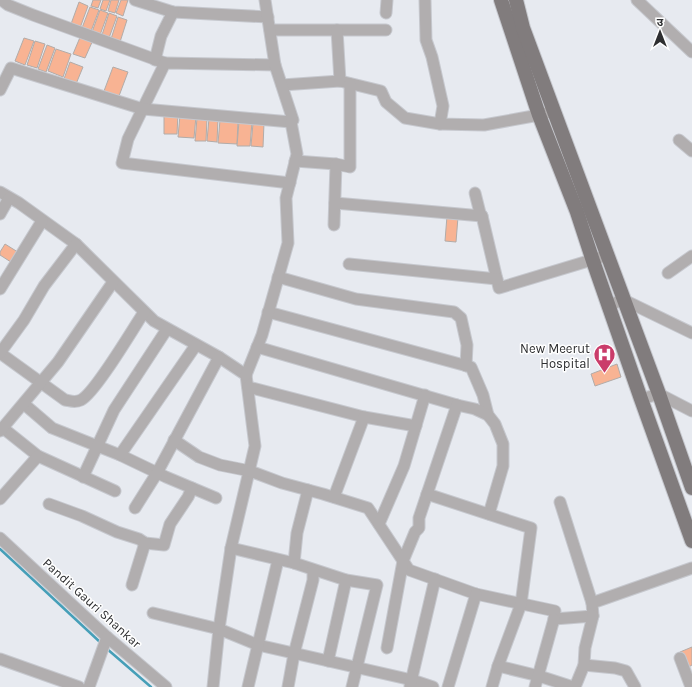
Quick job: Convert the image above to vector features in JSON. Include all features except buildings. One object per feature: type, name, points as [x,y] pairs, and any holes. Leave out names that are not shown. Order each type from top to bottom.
[{"type":"main road","points":[[501,0],[539,115],[577,212],[608,306],[692,541]]},
{"type":"main road","points":[[516,0],[523,28],[659,394],[692,488]]},
{"type":"street","points":[[135,0],[174,12],[268,17]]},
{"type":"street","points":[[213,687],[219,629],[232,548],[255,446],[246,375],[257,347],[288,243],[286,198],[297,154],[291,122],[293,120],[276,65],[265,0]]},
{"type":"street","points":[[386,13],[387,0]]},
{"type":"street","points":[[425,0],[426,40],[432,57],[443,106],[440,124]]},
{"type":"street","points":[[637,0],[692,52]]},
{"type":"street","points":[[2,2],[33,15],[160,61],[276,65]]},
{"type":"street","points":[[174,12],[161,36],[160,61],[143,109],[128,139],[122,163],[290,183]]},
{"type":"street","points":[[270,30],[386,30]]},
{"type":"street","points":[[295,161],[336,164],[350,167],[345,82],[337,30]]},
{"type":"street","points":[[0,90],[11,68],[143,109],[291,122]]},
{"type":"street","points":[[282,85],[345,82],[381,91],[386,102],[405,118],[440,124],[484,125],[554,111]]},
{"type":"street","points":[[679,140],[692,151]]},
{"type":"street","points":[[334,225],[336,164]]},
{"type":"street","points":[[475,193],[499,288],[608,256]]},
{"type":"street","points":[[0,214],[5,195],[19,203],[76,244],[154,322],[219,357],[246,375]]},
{"type":"street","points":[[335,203],[482,216]]},
{"type":"street","points":[[0,289],[42,221]]},
{"type":"street","points":[[76,244],[44,286],[24,320],[0,353],[65,400],[75,402],[82,400],[95,387],[144,312]]},
{"type":"street","points":[[668,273],[692,256]]},
{"type":"street","points":[[349,264],[497,279]]},
{"type":"street","points":[[278,277],[356,298],[454,312],[461,318],[467,345],[466,366]]},
{"type":"street","points":[[113,282],[58,362],[1,430],[38,456],[83,478],[115,491]]},
{"type":"street","points":[[608,306],[624,300],[692,333]]},
{"type":"street","points":[[268,312],[470,367],[483,395],[488,415],[495,424],[503,444],[503,466],[489,514]]},
{"type":"street","points":[[83,478],[114,410],[167,329]]},
{"type":"street","points":[[120,455],[196,345]]},
{"type":"street","points":[[257,347],[475,409],[488,415]]},
{"type":"street","points":[[135,508],[157,473],[219,357]]},
{"type":"street","points":[[248,387],[364,418],[416,426]]},
{"type":"street","points":[[641,398],[659,394],[692,411]]},
{"type":"street","points":[[379,524],[404,466],[425,395]]},
{"type":"street","points":[[24,404],[52,428],[120,455],[157,473],[216,498]]},
{"type":"street","points":[[387,648],[403,561],[415,532],[419,528],[419,518],[457,405]]},
{"type":"street","points":[[334,497],[364,418]]},
{"type":"street","points":[[174,440],[199,457],[220,465],[250,471],[282,483],[368,508],[409,570],[476,594],[555,611],[535,687]]},
{"type":"street","points":[[0,499],[38,456]]},
{"type":"street","points":[[49,504],[82,516],[117,532],[139,539],[145,543],[164,545],[170,524],[188,497],[192,488]]},
{"type":"street","points":[[294,563],[297,533],[308,490]]},
{"type":"street","points":[[427,494],[531,528],[521,604],[498,666],[492,687]]},
{"type":"street","points":[[498,666],[539,676],[574,687],[584,665],[585,648],[594,616],[592,603],[560,502]]},
{"type":"street","points":[[132,585],[145,543]]},
{"type":"street","name":"Pandit Gauri Shankar","points":[[1,544],[166,687]]},
{"type":"street","points":[[232,548],[294,563],[346,580],[377,585],[352,687]]},
{"type":"street","points":[[248,687],[278,560]]},
{"type":"street","points":[[592,603],[692,568]]},
{"type":"street","points":[[288,687],[294,654],[313,580],[313,570]]},
{"type":"street","points":[[328,661],[346,580]]},
{"type":"street","points":[[411,684],[435,580]]},
{"type":"street","points":[[448,687],[476,594]]},
{"type":"street","points":[[153,613],[219,629],[258,645],[356,668],[411,684],[434,687]]},
{"type":"street","points":[[554,618],[594,616]]},
{"type":"street","points":[[89,687],[107,637]]},
{"type":"street","points":[[680,658],[691,687]]},
{"type":"street","points":[[0,659],[79,687]]},
{"type":"street","points":[[584,665],[615,668],[626,672],[635,687]]},
{"type":"waterway","points":[[0,549],[101,643]]},
{"type":"waterway","points":[[106,648],[151,687]]},
{"type":"place","name":"New Meerut Hospital","points":[[605,374]]}]
